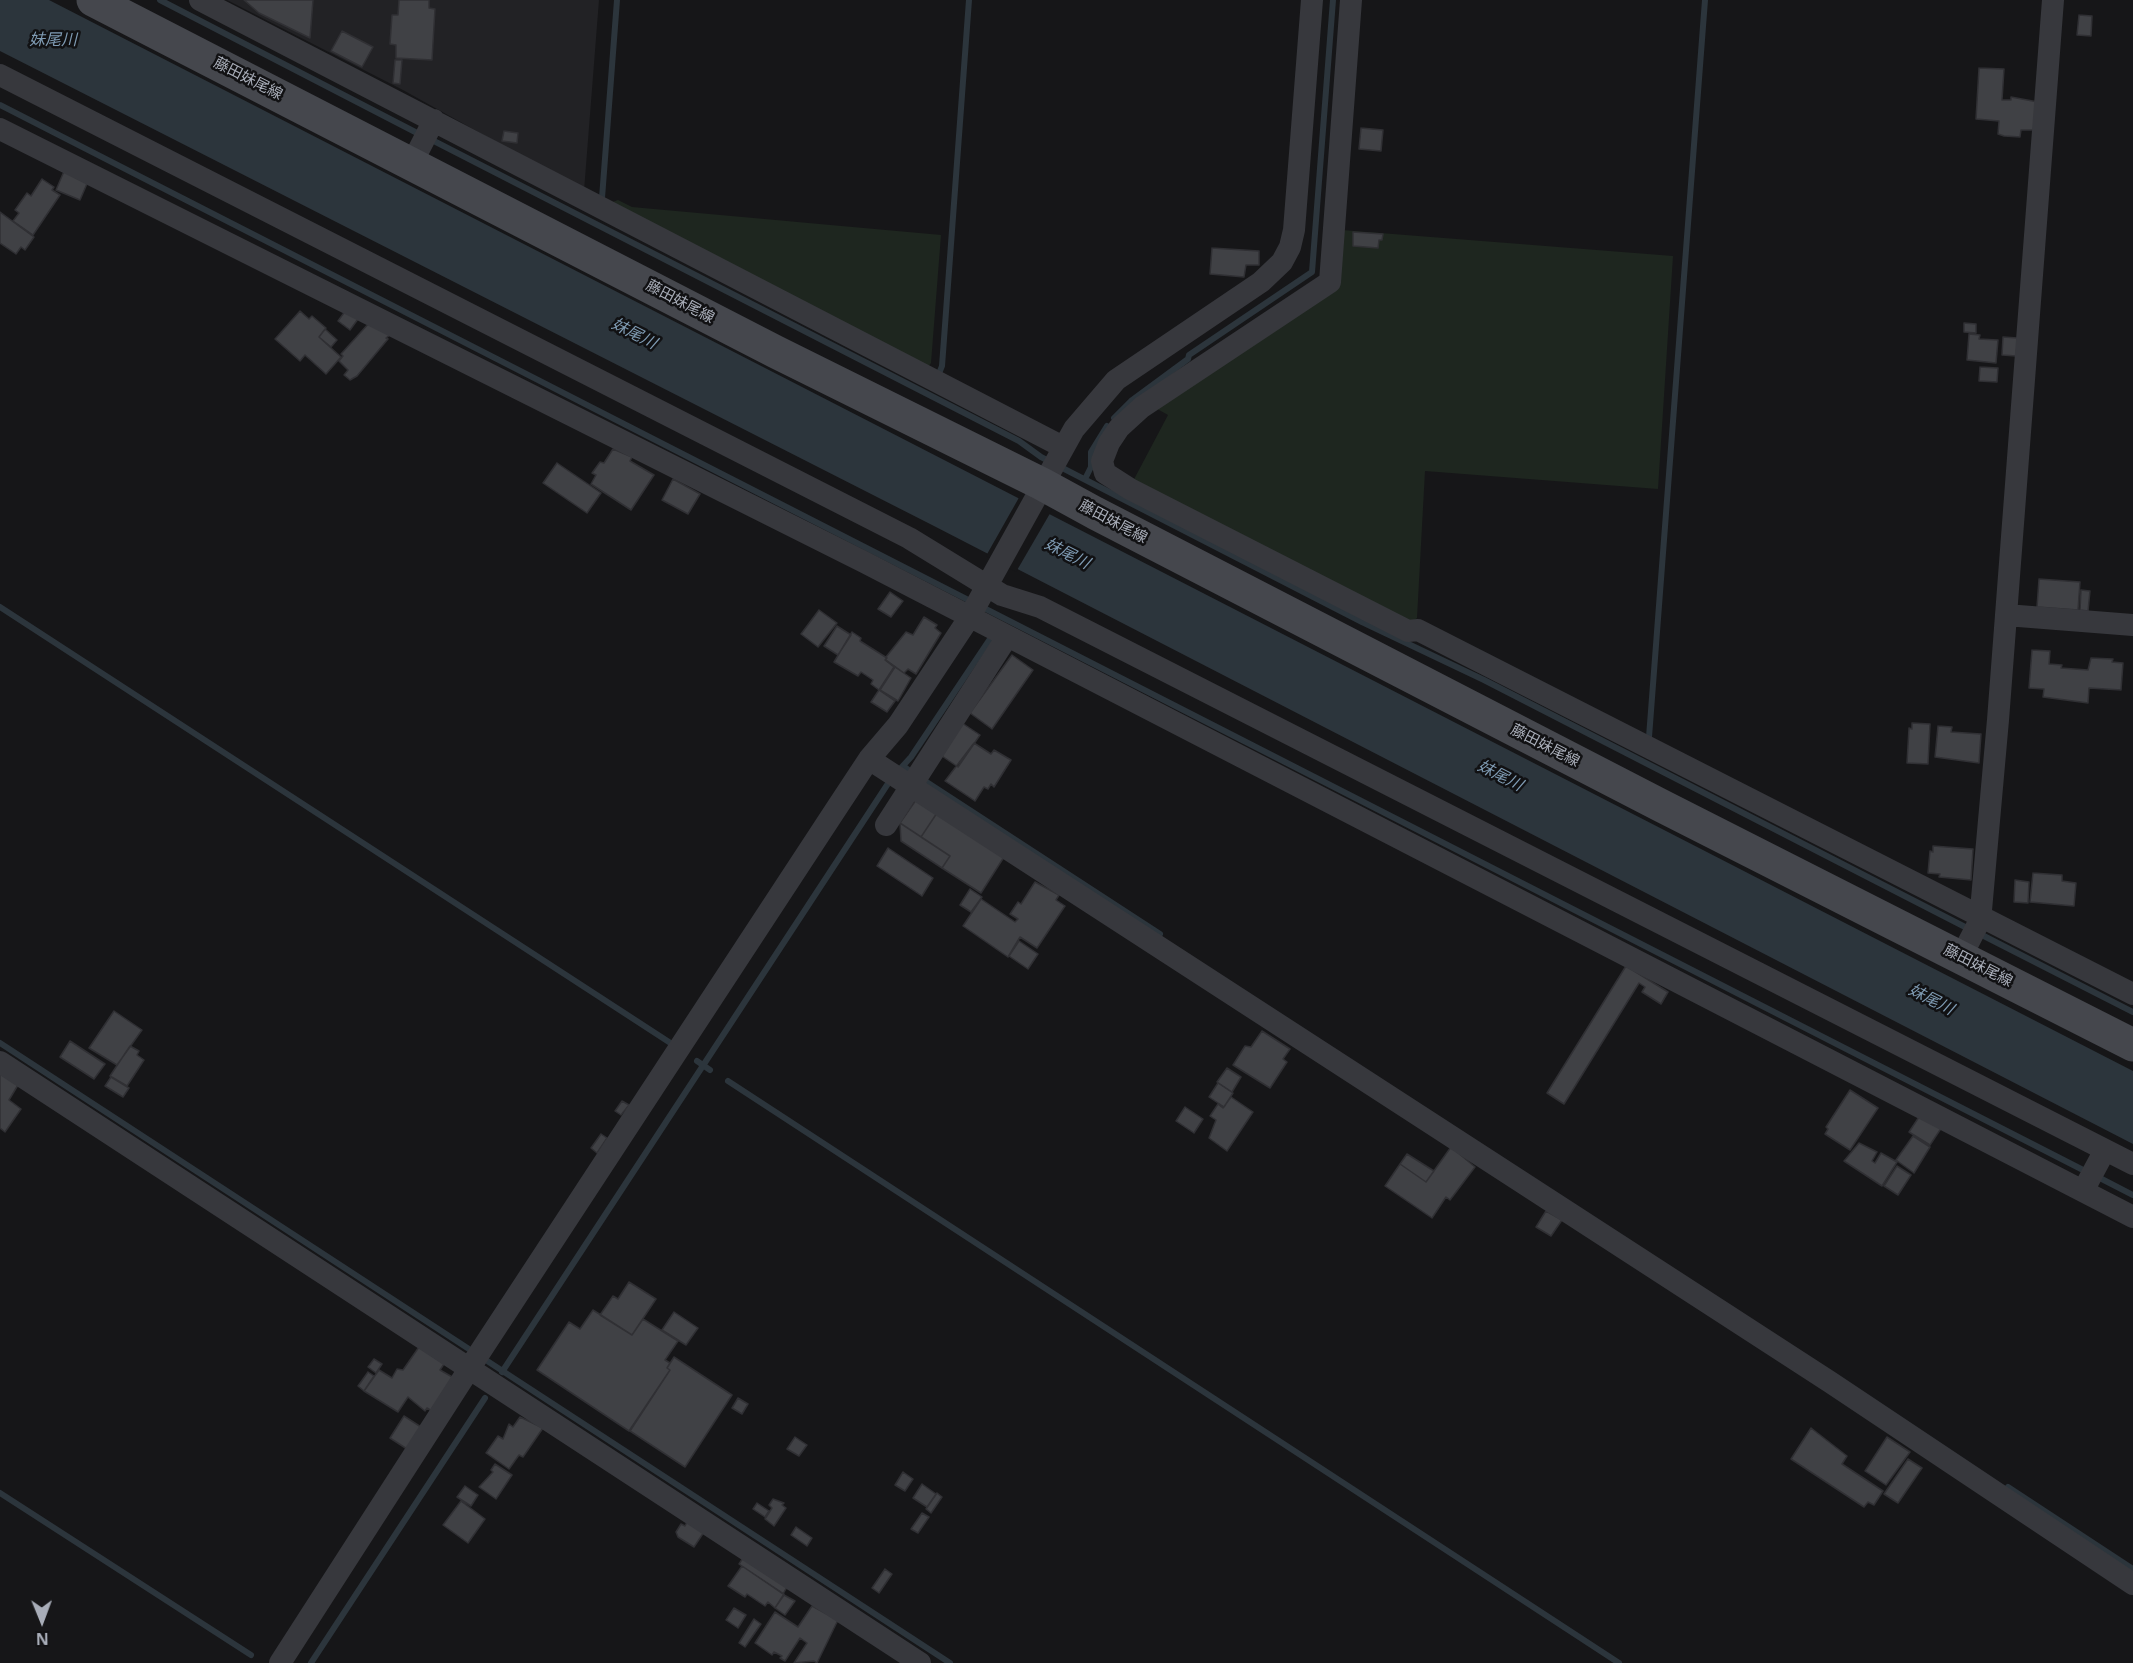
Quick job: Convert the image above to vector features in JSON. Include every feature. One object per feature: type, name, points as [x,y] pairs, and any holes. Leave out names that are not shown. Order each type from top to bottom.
[{"type":"main road","name":"藤田妹尾線","points":[[93,0],[424,139],[776,352],[1050,470],[1095,513],[1617,783],[1972,934],[2133,1045]]},
{"type":"street","points":[[200,0],[424,139],[597,207],[936,380],[1050,470]]},
{"type":"street","points":[[1972,934],[2006,615],[2053,0]]},
{"type":"street","points":[[1331,10],[1290,247],[1282,262],[1267,277],[1162,374],[1119,428],[1102,461],[1105,473],[1130,489],[1398,626],[1408,631],[1418,630],[1645,745],[1972,934],[2133,994]]},
{"type":"street","points":[[886,825],[899,774],[898,725],[980,598],[1050,470],[1105,392],[1162,374],[1330,282],[1331,10]]},
{"type":"street","points":[[0,75],[909,538],[980,598],[1008,638],[2093,1173],[2133,1164]]},
{"type":"street","points":[[0,129],[786,523],[980,598],[1002,595],[1040,606],[2093,1173],[2133,1217]]},
{"type":"street","points":[[2006,615],[2133,625]]},
{"type":"street","points":[[280,1663],[475,1360],[899,774],[1008,638]]},
{"type":"street","points":[[899,774],[1830,1382],[2133,1584]]},
{"type":"street","points":[[0,1062],[354,1292],[475,1360],[920,1663]]},
{"type":"shaded area","points":[[227,0],[599,0],[584,191],[403,90]]},
{"type":"shaded area","points":[[618,200],[632,207],[941,235],[931,363],[928,367],[607,204]]},
{"type":"shaded area","points":[[1342,230],[1673,256],[1658,489],[1425,471],[1417,618],[1407,626],[1131,485],[1168,415],[1152,406],[1331,290]]},
{"type":"water","name":"妹尾川","points":[[0,0],[49,0],[2133,1071],[2133,1144],[934,526],[0,51]]},
{"type":"pier","points":[[1021,494],[1052,510],[1016,572],[986,556]]},
{"type":"building","points":[[244,0],[313,0],[310,38],[259,13]]},
{"type":"building","points":[[399,0],[429,0],[429,8],[435,9],[432,60],[396,58],[396,45],[390,44],[392,15],[398,15]]},
{"type":"building","points":[[2079,15],[2092,16],[2091,36],[2077,35]]},
{"type":"building","points":[[342,31],[373,47],[362,67],[331,51]]},
{"type":"building","points":[[395,60],[402,60],[400,84],[393,83]]},
{"type":"building","points":[[1979,68],[2004,69],[2002,100],[2011,100],[2011,97],[2038,102],[2036,130],[2021,130],[2020,137],[2004,136],[1998,134],[1999,121],[1976,119]]},
{"type":"building","points":[[1361,128],[1383,130],[1381,151],[1359,149]]},
{"type":"building","points":[[504,131],[518,133],[517,143],[502,141]]},
{"type":"building","points":[[65,169],[89,179],[80,200],[56,190]]},
{"type":"building","points":[[42,179],[54,187],[52,190],[60,195],[33,235],[13,221],[19,213],[15,210],[27,193],[31,196]]},
{"type":"building","points":[[0,212],[34,237],[25,250],[21,247],[16,254],[0,243]]},
{"type":"building","points":[[1353,232],[1383,234],[1382,240],[1379,240],[1378,248],[1353,246]]},
{"type":"building","points":[[1212,248],[1259,251],[1259,265],[1246,265],[1244,277],[1210,274]]},
{"type":"building","points":[[346,310],[358,319],[350,330],[338,321]]},
{"type":"building","points":[[300,311],[309,319],[312,316],[326,328],[319,337],[341,357],[326,374],[305,355],[300,361],[275,339]]},
{"type":"building","points":[[370,322],[390,335],[357,376],[350,380],[344,375],[348,370],[339,361],[343,356],[341,354]]},
{"type":"building","points":[[1964,323],[1976,324],[1976,333],[1964,332]]},
{"type":"building","points":[[325,329],[337,340],[331,347],[319,337]]},
{"type":"building","points":[[1969,334],[1980,335],[1979,339],[1998,340],[1996,363],[1967,360]]},
{"type":"building","points":[[2003,337],[2018,338],[2016,356],[2002,355]]},
{"type":"building","points":[[1980,367],[1998,368],[1997,382],[1979,381]]},
{"type":"building","points":[[613,449],[632,457],[630,461],[654,475],[631,510],[591,484],[596,475],[592,473],[600,462],[604,463]]},
{"type":"building","points":[[557,463],[601,493],[587,513],[543,483]]},
{"type":"building","points":[[673,479],[700,494],[688,514],[662,500]]},
{"type":"building","points":[[2039,579],[2080,582],[2078,610],[2037,607]]},
{"type":"building","points":[[2081,590],[2090,591],[2088,611],[2080,610]]},
{"type":"building","points":[[890,592],[903,601],[891,617],[878,609]]},
{"type":"building","points":[[819,610],[837,623],[818,647],[801,634]]},
{"type":"building","points":[[924,617],[937,625],[935,628],[941,633],[916,674],[908,669],[904,673],[886,660],[886,657],[906,632],[913,635]]},
{"type":"building","points":[[837,626],[851,635],[838,655],[824,646]]},
{"type":"building","points":[[852,632],[861,638],[860,641],[887,658],[885,660],[894,667],[879,690],[871,684],[873,680],[861,672],[858,676],[834,662]]},
{"type":"building","points":[[2032,650],[2050,651],[2049,664],[2062,665],[2061,668],[2088,670],[2091,658],[2113,659],[2112,662],[2123,663],[2121,690],[2089,688],[2088,703],[2043,697],[2044,689],[2029,688]]},
{"type":"building","points":[[1012,655],[1033,670],[992,729],[970,713]]},
{"type":"building","points":[[895,667],[911,678],[898,701],[880,690]]},
{"type":"building","points":[[879,690],[895,701],[887,712],[871,702]]},
{"type":"building","points":[[962,723],[980,735],[958,767],[942,756]]},
{"type":"building","points":[[1912,723],[1930,724],[1928,764],[1907,763],[1909,728],[1912,729]]},
{"type":"building","points":[[1938,726],[1952,727],[1951,732],[1981,734],[1979,763],[1935,757]]},
{"type":"building","points":[[974,743],[991,754],[994,750],[1011,760],[994,787],[991,784],[988,789],[984,787],[975,801],[945,781]]},
{"type":"building","points":[[916,800],[937,813],[921,837],[900,823]]},
{"type":"building","points":[[937,813],[1004,857],[981,893],[942,868],[950,856],[921,837]]},
{"type":"building","points":[[900,823],[950,856],[942,868],[901,841]]},
{"type":"building","points":[[1933,846],[1973,849],[1971,880],[1939,877],[1940,874],[1928,873],[1930,851],[1933,852]]},
{"type":"building","points":[[888,848],[933,878],[922,896],[877,866]]},
{"type":"building","points":[[2033,873],[2062,875],[2062,881],[2076,883],[2074,906],[2030,902]]},
{"type":"building","points":[[2015,880],[2029,882],[2028,903],[2014,902]]},
{"type":"building","points":[[1035,882],[1059,895],[1056,900],[1065,906],[1037,948],[1020,937],[1008,957],[963,926],[981,899],[1015,922],[1018,919],[1010,914],[1018,902],[1021,904]]},
{"type":"building","points":[[970,889],[982,897],[971,912],[960,905]]},
{"type":"building","points":[[1019,941],[1038,954],[1028,969],[1009,956]]},
{"type":"building","points":[[1626,966],[1668,992],[1661,1004],[1642,992],[1645,987],[1639,983],[1564,1104],[1547,1093]]},
{"type":"building","points":[[114,1011],[142,1030],[117,1065],[89,1048]]},
{"type":"building","points":[[1262,1031],[1290,1049],[1283,1059],[1287,1062],[1270,1088],[1233,1065],[1245,1046],[1251,1047]]},
{"type":"building","points":[[70,1041],[105,1064],[94,1079],[60,1057]]},
{"type":"building","points":[[130,1046],[139,1051],[137,1055],[144,1060],[127,1086],[110,1076]]},
{"type":"building","points":[[1227,1068],[1241,1077],[1232,1092],[1217,1082]]},
{"type":"building","points":[[0,1073],[18,1085],[9,1100],[21,1109],[5,1132],[0,1128]]},
{"type":"building","points":[[111,1077],[129,1088],[123,1097],[105,1086]]},
{"type":"building","points":[[1218,1083],[1233,1093],[1224,1107],[1209,1097]]},
{"type":"building","points":[[1850,1090],[1878,1108],[1850,1150],[1825,1134],[1828,1129],[1826,1127]]},
{"type":"building","points":[[1231,1097],[1253,1112],[1227,1151],[1209,1138],[1216,1120],[1210,1116],[1218,1104],[1223,1108]]},
{"type":"building","points":[[622,1101],[629,1105],[621,1115],[615,1111]]},
{"type":"building","points":[[1185,1107],[1203,1119],[1194,1133],[1176,1121]]},
{"type":"building","points":[[1921,1114],[1942,1127],[1930,1145],[1909,1132]]},
{"type":"building","points":[[601,1134],[607,1138],[597,1153],[591,1148]]},
{"type":"building","points":[[1913,1136],[1930,1147],[1914,1173],[1896,1160]]},
{"type":"building","points":[[1859,1143],[1877,1152],[1872,1161],[1875,1163],[1881,1153],[1897,1162],[1882,1186],[1844,1161]]},
{"type":"building","points":[[1451,1147],[1475,1167],[1450,1200],[1446,1197],[1432,1218],[1385,1186],[1400,1164],[1426,1182]]},
{"type":"building","points":[[1407,1154],[1434,1171],[1426,1182],[1400,1164]]},
{"type":"building","points":[[1897,1166],[1911,1175],[1898,1195],[1884,1186]]},
{"type":"building","points":[[1546,1211],[1562,1220],[1551,1236],[1536,1227]]},
{"type":"building","points":[[629,1282],[656,1299],[632,1335],[600,1315],[613,1296],[618,1299]]},
{"type":"building","points":[[593,1310],[632,1335],[643,1319],[678,1341],[665,1360],[670,1363],[667,1368],[670,1370],[629,1431],[537,1370],[569,1322],[580,1329]]},
{"type":"building","points":[[674,1312],[698,1328],[686,1345],[662,1330]]},
{"type":"building","points":[[419,1347],[444,1364],[440,1370],[454,1378],[432,1411],[427,1408],[425,1411],[408,1397],[398,1412],[364,1391],[379,1370],[392,1378],[397,1369],[403,1370]]},
{"type":"building","points":[[674,1357],[732,1395],[685,1467],[630,1431],[670,1370],[667,1368]]},
{"type":"building","points":[[374,1359],[382,1364],[376,1373],[368,1367]]},
{"type":"building","points":[[368,1372],[374,1376],[364,1391],[358,1386]]},
{"type":"building","points":[[738,1398],[748,1404],[742,1414],[732,1408]]},
{"type":"building","points":[[404,1416],[421,1427],[407,1449],[390,1438]]},
{"type":"building","points":[[520,1417],[543,1428],[523,1457],[519,1455],[509,1469],[486,1453],[498,1436],[503,1439],[509,1424],[513,1427]]},
{"type":"building","points":[[1811,1428],[1847,1456],[1842,1464],[1883,1491],[1874,1505],[1868,1502],[1864,1507],[1791,1459]]},
{"type":"building","points":[[795,1437],[807,1445],[799,1456],[787,1449]]},
{"type":"building","points":[[1887,1437],[1910,1452],[1886,1485],[1865,1471]]},
{"type":"building","points":[[1908,1459],[1922,1468],[1898,1503],[1884,1494]]},
{"type":"building","points":[[495,1464],[512,1475],[496,1499],[479,1487],[493,1472],[491,1470]]},
{"type":"building","points":[[903,1472],[913,1479],[905,1491],[895,1485]]},
{"type":"building","points":[[922,1484],[936,1494],[927,1507],[913,1498]]},
{"type":"building","points":[[465,1486],[478,1495],[471,1506],[457,1497]]},
{"type":"building","points":[[937,1493],[942,1497],[931,1513],[926,1509]]},
{"type":"building","points":[[773,1499],[784,1503],[782,1505],[786,1508],[774,1526],[765,1519],[772,1508],[769,1505]]},
{"type":"building","points":[[461,1501],[485,1519],[468,1543],[443,1525]]},
{"type":"building","points":[[757,1503],[769,1511],[765,1517],[753,1509]]},
{"type":"building","points":[[922,1513],[929,1517],[918,1533],[911,1529]]},
{"type":"building","points":[[687,1522],[704,1532],[694,1547],[678,1537],[676,1532],[681,1524],[685,1526]]},
{"type":"building","points":[[796,1527],[812,1538],[807,1546],[791,1535]]},
{"type":"building","points":[[743,1558],[787,1587],[783,1594],[739,1564]]},
{"type":"building","points":[[742,1566],[784,1594],[775,1608],[768,1602],[765,1606],[747,1594],[745,1597],[728,1586]]},
{"type":"building","points":[[885,1569],[892,1574],[879,1593],[872,1588]]},
{"type":"building","points":[[784,1595],[795,1601],[785,1615],[775,1608]]},
{"type":"building","points":[[812,1606],[838,1620],[817,1663],[814,1661],[794,1663],[807,1643],[800,1638],[785,1661],[780,1658],[782,1656],[774,1652],[772,1655],[755,1643],[775,1612],[798,1627]]},
{"type":"building","points":[[734,1608],[746,1615],[738,1628],[726,1620]]},
{"type":"building","points":[[754,1619],[761,1624],[745,1647],[739,1643]]},
{"type":"waterway","points":[[160,0],[421,135]]},
{"type":"waterway","points":[[600,202],[617,0]]},
{"type":"waterway","points":[[938,376],[942,366],[969,0]]},
{"type":"waterway","points":[[1114,418],[1131,401],[1188,359],[1189,355],[1312,272],[1333,0]]},
{"type":"waterway","points":[[1647,742],[1705,0]]},
{"type":"waterway","points":[[0,105],[2087,1172]]},
{"type":"waterway","points":[[430,139],[1019,441],[1041,457],[1362,622],[1484,680],[1969,929]]},
{"type":"waterway","points":[[1085,479],[1091,467],[1091,452],[1107,426]]},
{"type":"waterway","points":[[0,607],[672,1044]]},
{"type":"waterway","points":[[900,769],[911,757],[990,639]]},
{"type":"waterway","points":[[903,766],[914,774]]},
{"type":"waterway","points":[[502,1372],[891,779]]},
{"type":"waterway","points":[[922,779],[1160,934]]},
{"type":"waterway","points":[[1978,933],[2133,1012]]},
{"type":"waterway","points":[[0,1043],[950,1663]]},
{"type":"waterway","points":[[697,1061],[710,1070]]},
{"type":"waterway","points":[[728,1081],[1619,1663]]},
{"type":"waterway","points":[[2096,1176],[2133,1195]]},
{"type":"waterway","points":[[311,1663],[485,1398]]},
{"type":"waterway","points":[[2008,1487],[2133,1569]]},
{"type":"waterway","points":[[0,1493],[251,1655]]}]
